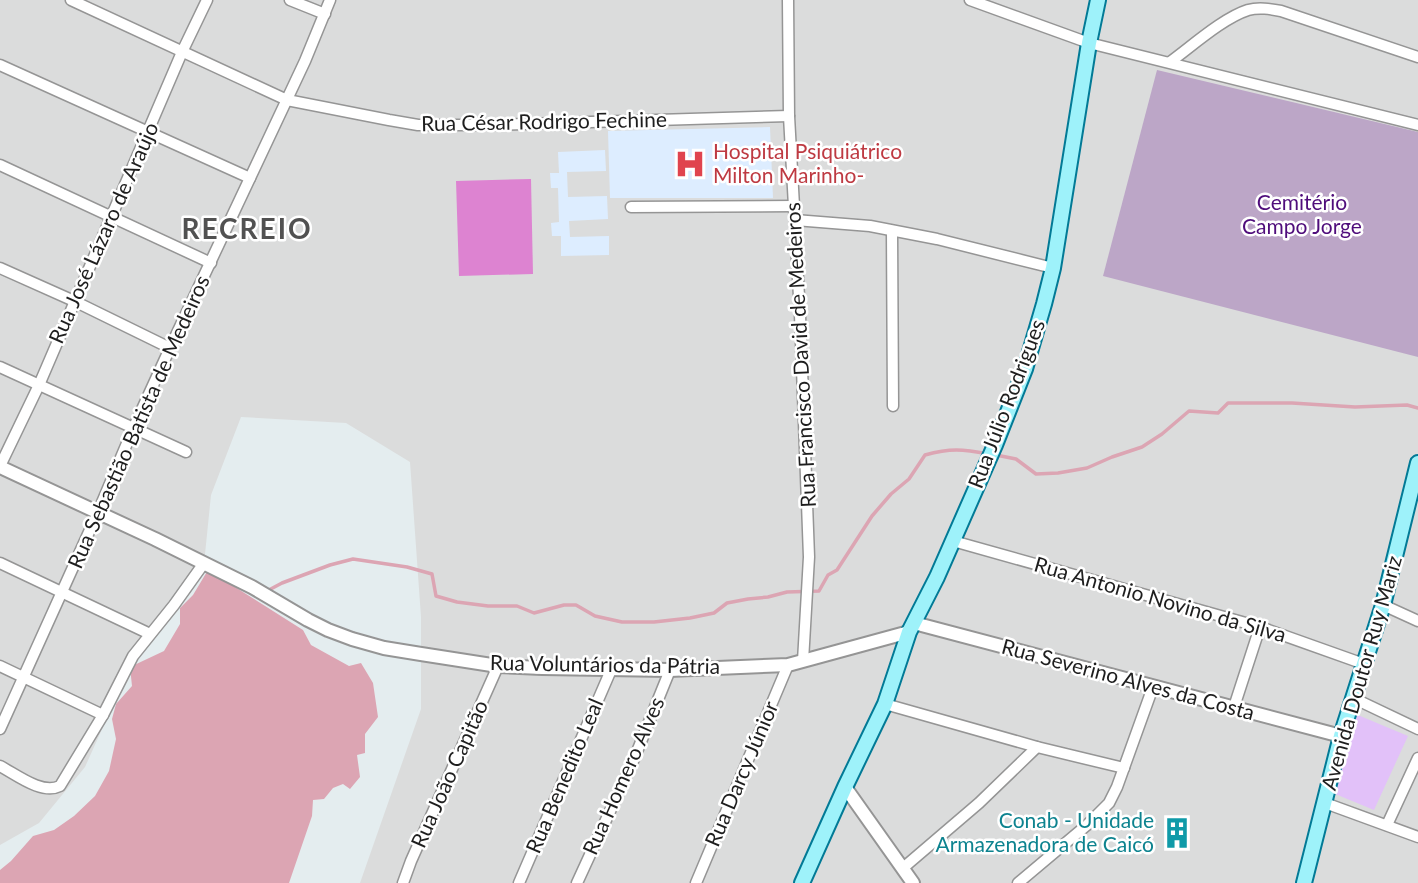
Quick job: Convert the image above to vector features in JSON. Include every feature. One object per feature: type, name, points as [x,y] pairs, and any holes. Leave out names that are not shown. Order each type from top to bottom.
[{"type":"main road","name":"Rua Júlio Rodrigues","points":[[802,883],[885,704],[912,628],[995,445],[1025,369],[1052,268],[1098,0]]},
{"type":"main road","name":"Avenida Doutor Ruy Mariz","points":[[1304,883],[1341,736],[1412,518],[1418,463]]},
{"type":"street","name":"Rua César Rodrigo Fechine","points":[[71,0],[287,100],[418,125],[789,117]]},
{"type":"street","name":"Rua José Lázaro de Araújo","points":[[0,466],[39,385],[182,52],[207,0]]},
{"type":"street","points":[[290,0],[325,14]]},
{"type":"street","name":"Rua Sebastião Batista de Medeiros","points":[[0,729],[133,429],[287,100],[330,0]]},
{"type":"street","name":"Rua Francisco David de Medeiros","points":[[788,0],[789,117],[809,532],[803,662]]},
{"type":"street","points":[[970,0],[1089,43],[1418,125]]},
{"type":"street","points":[[1170,62],[1231,17],[1264,8],[1281,11],[1418,57]]},
{"type":"street","points":[[0,65],[250,178]]},
{"type":"street","points":[[0,165],[211,264]]},
{"type":"street","points":[[631,207],[794,206]]},
{"type":"street","points":[[795,220],[870,226],[937,239],[1052,268]]},
{"type":"street","points":[[892,231],[893,406]]},
{"type":"street","points":[[0,268],[170,348]]},
{"type":"street","points":[[0,367],[186,452]]},
{"type":"street","name":"Rua Voluntários da Pátria","points":[[0,466],[204,563],[308,620],[352,639],[421,654],[498,666],[611,670],[788,665],[912,628]]},
{"type":"street","name":"Rua Antonio Novino da Silva","points":[[953,541],[1260,627],[1364,664]]},
{"type":"street","points":[[0,563],[150,634]]},
{"type":"street","points":[[0,766],[42,788],[55,789],[64,782],[133,656],[204,563]]},
{"type":"street","points":[[1383,605],[1418,621]]},
{"type":"street","points":[[1234,707],[1260,627]]},
{"type":"street","name":"Rua Severino Alves da Costa","points":[[912,628],[1341,736]]},
{"type":"street","name":"Rua Darcy Júnior","points":[[696,883],[788,665]]},
{"type":"street","points":[[0,666],[103,715]]},
{"type":"street","name":"Rua João Capitão","points":[[403,883],[498,666]]},
{"type":"street","name":"Rua Benedito Leal","points":[[519,883],[611,670]]},
{"type":"street","name":"Rua Homero Alves","points":[[577,883],[634,759],[670,670]]},
{"type":"street","points":[[1018,883],[1109,803],[1153,687]]},
{"type":"street","points":[[1353,698],[1418,729]]},
{"type":"street","points":[[885,704],[1037,747],[1124,768]]},
{"type":"street","points":[[903,868],[979,803],[1037,747]]},
{"type":"street","points":[[1387,825],[1418,758]]},
{"type":"street","points":[[845,787],[913,883]]},
{"type":"street","points":[[1325,803],[1418,837]]},
{"type":"shaded area","points":[[0,0],[1418,0],[1418,883],[360,883],[421,709],[421,617],[410,462],[346,423],[241,417],[211,495],[204,564],[130,667],[85,767],[39,823],[0,845]]},
{"type":"shaded area","name":"Hospital Psiquiátrico Milton Marinho-","points":[[770,127],[773,198],[610,198],[608,131]]},
{"type":"shaded area","points":[[605,150],[606,171],[567,172],[568,197],[607,196],[608,219],[569,221],[570,237],[609,236],[609,255],[561,256],[561,236],[552,236],[551,223],[559,222],[558,188],[551,188],[550,173],[559,173],[558,152]]},
{"type":"shaded area","points":[[531,179],[533,274],[459,276],[456,181]]},
{"type":"shaded area","points":[[208,570],[303,630],[311,645],[349,666],[361,663],[373,683],[378,717],[365,734],[365,753],[357,755],[360,777],[350,789],[343,784],[333,788],[324,799],[313,800],[312,816],[289,883],[0,883],[0,870],[33,836],[54,830],[95,796],[109,771],[116,739],[112,719],[116,704],[132,686],[130,667],[164,651],[180,624],[180,608],[193,595]]},
{"type":"shaded area","points":[[1353,713],[1408,736],[1374,810],[1328,791]]},
{"type":"green space","name":"Cemitério Campo Jorge","points":[[1157,70],[1418,132],[1418,357],[1103,276]]},
{"type":"waterway","points":[[996,455],[1016,459],[1036,474],[1087,468],[1142,447],[1189,411],[1218,413],[1228,403],[1355,407],[1407,405],[1418,408]]},
{"type":"waterway","points":[[267,591],[330,565],[353,559],[407,567],[432,574],[436,596],[457,602],[517,606],[534,613],[564,605],[576,605],[595,616],[622,622],[690,618],[714,613],[727,603],[787,592],[819,591],[828,575],[837,570],[872,516],[891,494],[909,479],[925,455],[957,450],[988,454]]},
{"type":"place","name":"Hospital Psiquiátrico Milton Marinho-","points":[[690,164]]},
{"type":"place","name":"Conab - Unidade Armazenadora de Caicó","points":[[1177,833]]},
{"type":"district","name":"RECREIO","points":[[247,229]]}]
